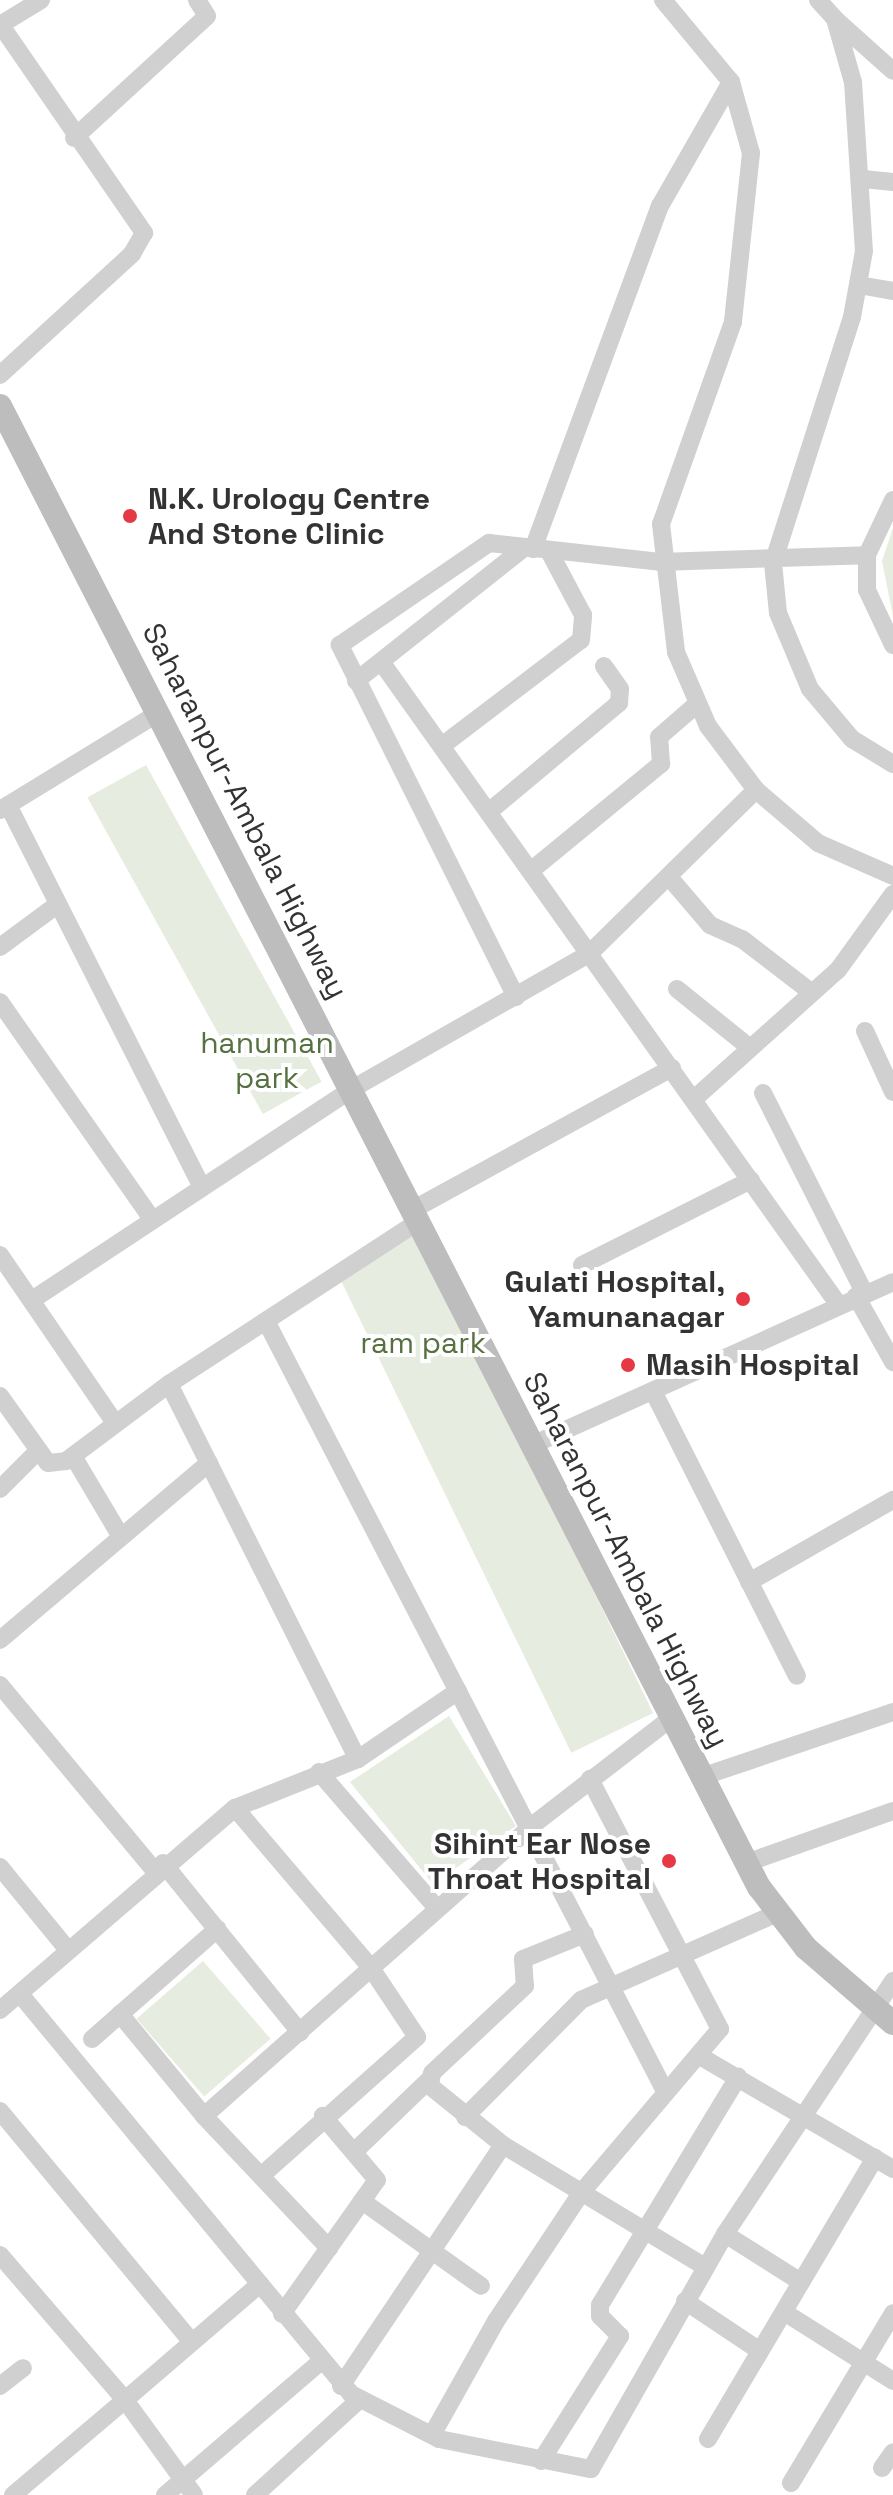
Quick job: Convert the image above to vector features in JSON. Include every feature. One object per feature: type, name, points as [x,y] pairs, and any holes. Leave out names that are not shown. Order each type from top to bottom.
[{"type":"main road","name":"Saharanpur-Ambala Highway","points":[[0,406],[417,1215],[530,1446],[746,1863],[777,1913],[893,2023]]},
{"type":"street","points":[[0,375],[132,254],[144,233],[74,138],[0,24],[41,0]]},
{"type":"street","points":[[74,138],[207,16],[197,0]]},
{"type":"street","points":[[663,0],[731,82],[751,153],[742,285],[664,510],[660,562],[676,652],[696,705],[756,790],[818,843],[893,876]]},
{"type":"street","points":[[818,0],[893,71]]},
{"type":"street","points":[[835,19],[853,82],[864,179],[859,285],[773,563],[778,613],[810,689],[852,739],[893,764]]},
{"type":"street","points":[[356,681],[536,550],[660,206],[731,82]]},
{"type":"street","points":[[864,179],[893,182]]},
{"type":"street","points":[[859,285],[893,291]]},
{"type":"street","points":[[893,500],[867,555],[867,590],[893,645]]},
{"type":"street","points":[[516,997],[341,653],[344,641],[489,543],[660,562],[773,563],[867,555]]},
{"type":"street","points":[[443,745],[581,640],[583,615],[536,550]]},
{"type":"street","points":[[382,663],[533,869],[838,1304]]},
{"type":"street","points":[[491,810],[619,703],[620,689],[604,666]]},
{"type":"street","points":[[533,869],[661,764],[659,737],[696,705]]},
{"type":"street","points":[[158,713],[4,808],[201,1186]]},
{"type":"street","points":[[32,1300],[352,1089],[590,953],[756,790]]},
{"type":"street","points":[[669,877],[710,925],[742,939],[812,993]]},
{"type":"street","points":[[694,1099],[849,957],[893,894]]},
{"type":"street","points":[[0,947],[57,905]]},
{"type":"street","points":[[677,989],[750,1048]]},
{"type":"street","points":[[0,1002],[152,1219]]},
{"type":"street","points":[[865,1031],[893,1092]]},
{"type":"street","points":[[0,1396],[37,1452],[52,1464],[73,1456],[169,1384],[266,1321],[417,1215],[672,1068]]},
{"type":"street","points":[[763,1093],[892,1359]]},
{"type":"street","points":[[582,1265],[751,1180]]},
{"type":"street","points":[[0,1255],[115,1423]]},
{"type":"street","points":[[530,1446],[860,1294],[893,1282]]},
{"type":"street","points":[[266,1321],[665,2091]]},
{"type":"street","points":[[169,1384],[358,1759]]},
{"type":"street","points":[[653,1391],[797,1676]]},
{"type":"street","points":[[0,1489],[37,1452]]},
{"type":"street","points":[[73,1456],[121,1537]]},
{"type":"street","points":[[0,1640],[209,1463]]},
{"type":"street","points":[[749,1582],[893,1500]]},
{"type":"street","points":[[0,1685],[217,1929],[300,2032]]},
{"type":"street","points":[[0,2010],[158,1866],[235,1808],[358,1759],[458,1691]]},
{"type":"street","points":[[701,1777],[893,1712]]},
{"type":"street","points":[[204,2116],[529,1828],[670,1719]]},
{"type":"street","points":[[319,1772],[437,1908]]},
{"type":"street","points":[[432,2435],[496,2321],[581,2193],[720,2029],[677,1954],[590,1779]]},
{"type":"street","points":[[235,1808],[371,1968],[417,2037],[323,2116],[261,2176]]},
{"type":"street","points":[[746,1863],[893,1811]]},
{"type":"street","points":[[0,1867],[68,1950]]},
{"type":"street","points":[[465,2117],[559,2017],[611,1985],[777,1913]]},
{"type":"street","points":[[92,2039],[217,1929]]},
{"type":"street","points":[[356,2150],[525,1986],[523,1959],[585,1934]]},
{"type":"street","points":[[20,1994],[341,2386],[359,2400],[432,2435],[541,2461],[591,2469],[598,2463],[685,2301],[725,2234],[801,2114],[893,1981]]},
{"type":"street","points":[[120,2014],[204,2116],[329,2248]]},
{"type":"street","points":[[698,2055],[893,2169]]},
{"type":"street","points":[[541,2461],[620,2336],[600,2316],[600,2305],[738,2077]]},
{"type":"street","points":[[429,2080],[465,2117],[503,2145],[705,2267]]},
{"type":"street","points":[[0,2111],[192,2342]]},
{"type":"street","points":[[282,2314],[377,2175],[323,2116]]},
{"type":"street","points":[[341,2386],[503,2145]]},
{"type":"street","points":[[708,2439],[875,2158]]},
{"type":"street","points":[[362,2201],[481,2286]]},
{"type":"street","points":[[725,2234],[801,2282]]},
{"type":"street","points":[[0,2255],[125,2400],[188,2488]]},
{"type":"street","points":[[13,2495],[260,2284]]},
{"type":"street","points":[[685,2301],[760,2351]]},
{"type":"street","points":[[784,2312],[893,2381]]},
{"type":"street","points":[[791,2483],[893,2313]]},
{"type":"street","points":[[165,2495],[188,2488],[320,2362]]},
{"type":"street","points":[[0,2386],[23,2368]]},
{"type":"street","points":[[255,2495],[359,2400]]},
{"type":"street","points":[[882,2468],[893,2452]]},
{"type":"green space","points":[[893,528],[893,616],[882,561]]},
{"type":"green space","name":"hanuman park","points":[[146,765],[322,1082],[263,1114],[87,797]]},
{"type":"green space","name":"ram park","points":[[419,1233],[653,1713],[571,1753],[337,1273]]},
{"type":"green space","points":[[449,1716],[516,1826],[433,1884],[350,1782]]},
{"type":"green space","points":[[203,1961],[271,2039],[204,2096],[137,2019]]},
{"type":"place","name":"N.K. Urology Centre And Stone Clinic","points":[[130,516]]},
{"type":"place","name":"Gulati Hospital, Yamunanagar","points":[[743,1299]]},
{"type":"place","name":"Masih Hospital","points":[[628,1365]]},
{"type":"place","name":"Sihint Ear Nose Throat Hospital","points":[[669,1861]]}]
